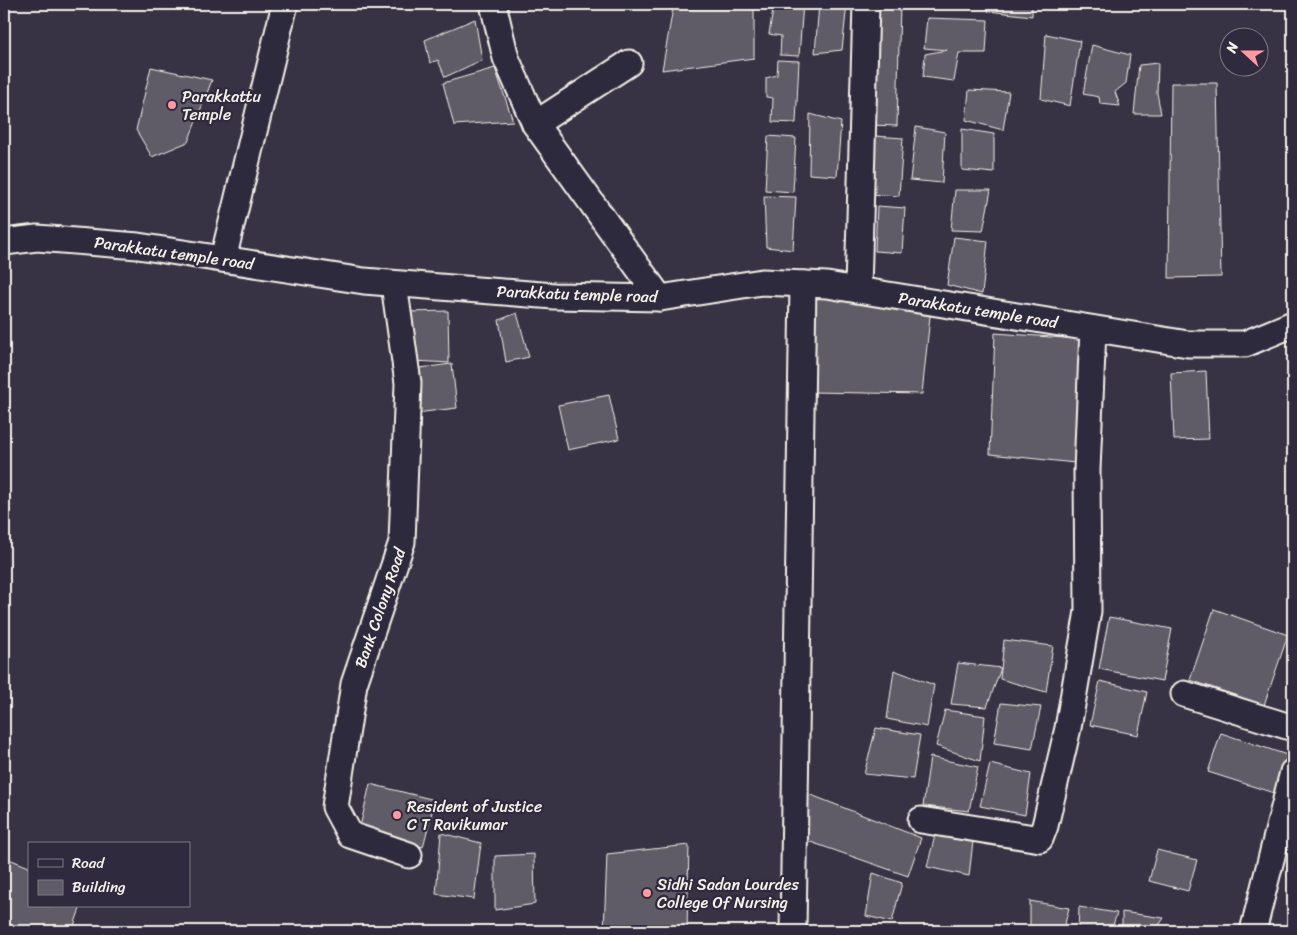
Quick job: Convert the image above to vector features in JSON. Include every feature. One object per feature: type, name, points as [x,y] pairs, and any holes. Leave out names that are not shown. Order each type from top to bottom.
[{"type":"street","points":[[223,259],[286,4]]},
{"type":"street","points":[[493,4],[506,58],[535,124],[660,298]]},
{"type":"street","points":[[858,290],[866,4]]},
{"type":"street","points":[[535,124],[629,63]]},
{"type":"street","name":"Parakkatu temple road","points":[[4,242],[37,238],[138,246],[364,281],[554,296],[660,298],[762,282],[803,284],[858,290],[1188,344],[1245,344],[1293,324]]},
{"type":"street","name":"Bank Colony Road","points":[[394,284],[408,383],[402,542],[354,684],[335,807],[350,835],[409,856]]},
{"type":"street","points":[[793,931],[803,284]]},
{"type":"street","points":[[921,820],[1040,839],[1045,826],[1068,728],[1088,610],[1088,470],[1093,329]]},
{"type":"street","points":[[1184,694],[1293,728]]},
{"type":"street","points":[[1253,931],[1293,772]]},
{"type":"building","points":[[774,4],[803,4],[799,56],[780,55],[781,36],[769,34]]},
{"type":"building","points":[[819,4],[847,4],[842,50],[815,53]]},
{"type":"building","points":[[872,4],[900,4],[897,126],[869,125]]},
{"type":"building","points":[[989,4],[1032,4],[1032,16],[988,11]]},
{"type":"building","points":[[754,7],[754,58],[662,70],[673,8]]},
{"type":"building","points":[[927,18],[988,20],[986,53],[959,53],[954,81],[923,77],[925,54],[947,50],[924,48]]},
{"type":"building","points":[[475,19],[482,60],[445,77],[438,60],[430,63],[425,40]]},
{"type":"building","points":[[1046,34],[1080,41],[1070,106],[1041,99]]},
{"type":"building","points":[[1092,45],[1130,55],[1126,83],[1115,92],[1120,106],[1100,104],[1099,97],[1083,94]]},
{"type":"building","points":[[778,60],[799,61],[796,123],[772,122],[773,98],[766,97],[766,78],[777,75]]},
{"type":"building","points":[[1158,63],[1157,93],[1161,114],[1134,114],[1139,65]]},
{"type":"building","name":"Parakkattu Temple","points":[[151,67],[212,80],[188,142],[152,157],[136,130]]},
{"type":"building","points":[[495,68],[513,121],[454,125],[443,83]]},
{"type":"building","points":[[1171,83],[1217,83],[1221,277],[1169,278]]},
{"type":"building","points":[[969,90],[1009,92],[1003,130],[966,120]]},
{"type":"building","points":[[810,114],[841,122],[837,176],[809,174]]},
{"type":"building","points":[[916,127],[945,132],[942,183],[910,180]]},
{"type":"building","points":[[962,129],[994,134],[994,173],[962,170]]},
{"type":"building","points":[[768,136],[796,138],[793,192],[765,190]]},
{"type":"building","points":[[875,136],[903,138],[899,196],[871,194]]},
{"type":"building","points":[[955,190],[991,190],[983,231],[951,230]]},
{"type":"building","points":[[764,196],[796,197],[793,250],[766,247]]},
{"type":"building","points":[[877,206],[905,208],[902,253],[875,251]]},
{"type":"building","points":[[954,237],[988,241],[982,294],[947,285]]},
{"type":"building","points":[[816,291],[931,307],[922,394],[811,392],[811,329]]},
{"type":"building","points":[[448,311],[449,363],[414,361],[409,312]]},
{"type":"building","points":[[517,313],[529,357],[506,362],[499,320]]},
{"type":"building","points":[[995,333],[1079,339],[1075,463],[990,454]]},
{"type":"building","points":[[452,364],[457,408],[424,412],[417,416],[411,369]]},
{"type":"building","points":[[1206,371],[1209,439],[1174,440],[1171,373]]},
{"type":"building","points":[[609,395],[619,439],[568,450],[558,405]]},
{"type":"building","points":[[1214,609],[1288,635],[1264,705],[1190,680]]},
{"type":"building","points":[[1109,617],[1172,629],[1162,681],[1099,669]]},
{"type":"building","points":[[1004,640],[1053,646],[1046,692],[1000,679]]},
{"type":"building","points":[[958,663],[1001,668],[987,707],[951,704]]},
{"type":"building","points":[[894,670],[934,685],[927,727],[887,719]]},
{"type":"building","points":[[1100,681],[1147,692],[1138,735],[1090,725]]},
{"type":"building","points":[[1001,703],[1041,707],[1032,749],[994,743]]},
{"type":"building","points":[[945,710],[985,716],[980,761],[936,746]]},
{"type":"building","points":[[876,728],[920,735],[913,779],[864,774]]},
{"type":"building","points":[[1221,733],[1290,756],[1277,794],[1208,772]]},
{"type":"building","points":[[930,757],[978,767],[969,811],[923,806]]},
{"type":"building","points":[[990,764],[1031,774],[1025,815],[980,806]]},
{"type":"building","name":"Resident of Justice C T Ravikumar","points":[[370,784],[435,800],[423,847],[359,831]]},
{"type":"building","points":[[806,793],[921,838],[908,876],[802,839]]},
{"type":"building","points":[[441,833],[481,843],[474,899],[436,894]]},
{"type":"building","points":[[935,835],[973,841],[969,876],[927,867]]},
{"type":"building","name":"Sidhi Sadan Lourdes College Of Nursing","points":[[689,845],[687,931],[604,931],[607,854]]},
{"type":"building","points":[[1157,850],[1197,860],[1188,891],[1149,881]]},
{"type":"building","points":[[534,854],[535,904],[495,910],[495,856]]},
{"type":"building","points":[[4,857],[28,867],[28,908],[80,908],[72,931],[4,931]]},
{"type":"building","points":[[873,873],[902,883],[892,922],[866,916]]},
{"type":"building","points":[[1030,901],[1069,908],[1063,931],[1030,931]]},
{"type":"building","points":[[1079,907],[1117,913],[1111,931],[1078,931]]},
{"type":"building","points":[[1122,912],[1164,918],[1155,931],[1122,931]]},
{"type":"place","name":"Parakkattu Temple","points":[[172,105]]},
{"type":"place","name":"Resident of Justice C T Ravikumar","points":[[397,815]]},
{"type":"place","name":"Sidhi Sadan Lourdes College Of Nursing","points":[[647,893]]}]
